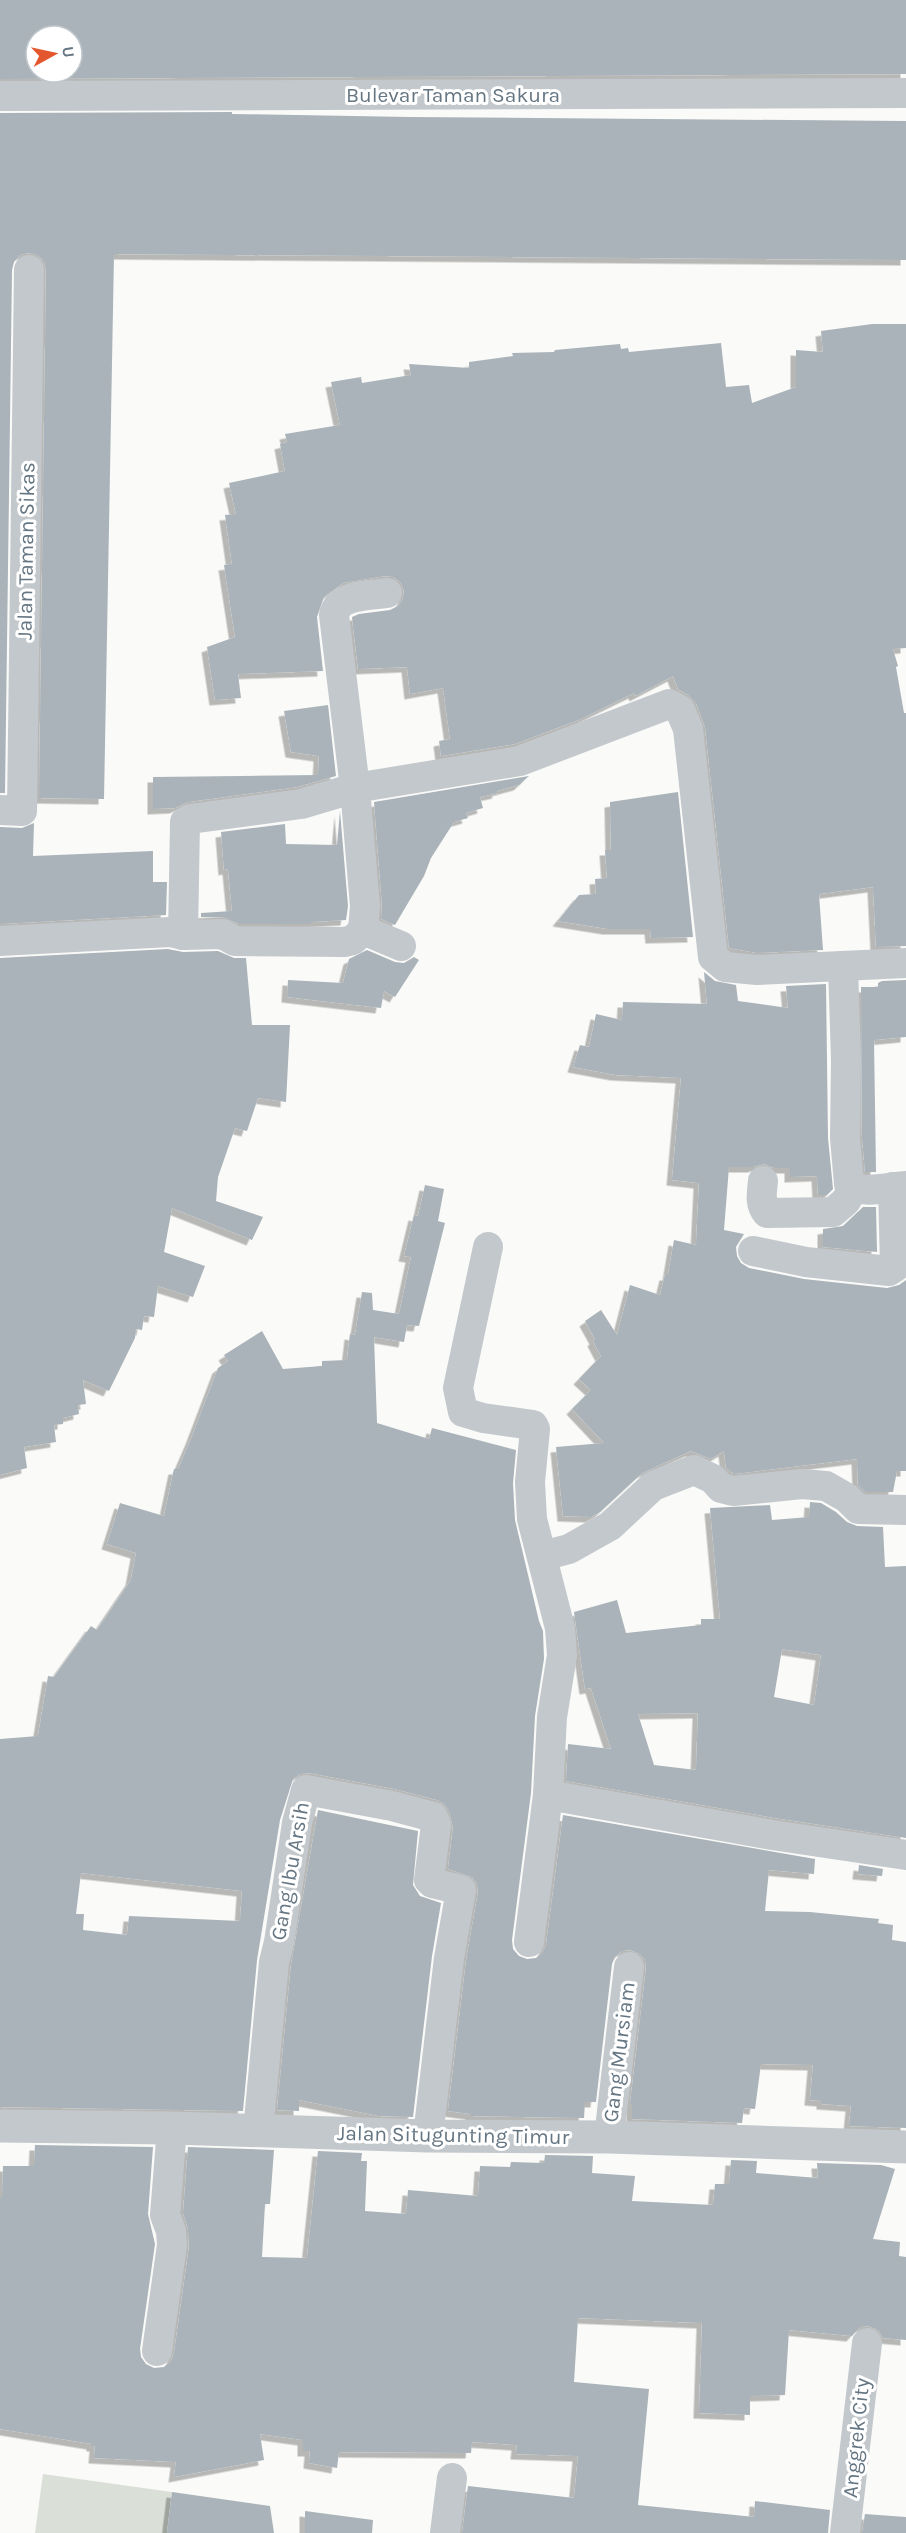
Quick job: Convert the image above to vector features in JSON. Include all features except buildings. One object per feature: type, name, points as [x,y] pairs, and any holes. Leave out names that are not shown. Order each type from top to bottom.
[{"type":"street","name":"Bulevar Taman Sakura","points":[[0,96],[906,93]]},
{"type":"street","name":"Jalan Taman Sikas","points":[[0,810],[22,811],[29,270]]},
{"type":"street","points":[[0,941],[170,932],[183,935],[222,934],[235,941],[344,942],[353,940],[363,930],[365,906],[355,788],[334,615],[340,603],[347,599],[387,593]]},
{"type":"street","points":[[183,935],[185,822],[190,819],[301,804],[355,788],[520,761],[669,704],[680,710],[688,729],[713,957],[725,967],[757,970],[906,963]]},
{"type":"street","points":[[363,930],[401,946]]},
{"type":"street","points":[[753,1251],[806,1262],[889,1271],[895,1268],[900,1186],[866,1189],[853,1187],[849,1184],[847,1173],[843,966]]},
{"type":"street","points":[[764,1181],[761,1201],[762,1208],[767,1213],[833,1212],[846,1201],[853,1187]]},
{"type":"street","points":[[488,1247],[458,1388],[459,1403],[463,1412],[483,1418],[533,1425],[535,1429],[530,1482],[532,1519],[560,1628],[562,1655],[552,1717],[548,1795],[529,1942]]},
{"type":"street","points":[[542,1556],[569,1549],[610,1526],[654,1486],[694,1470],[713,1479],[721,1488],[733,1491],[802,1484],[826,1486],[847,1498],[858,1509],[906,1510]]},
{"type":"street","name":"Gang Ibu Arsih","points":[[258,2131],[274,1962],[297,1823],[306,1790],[392,1806],[433,1817],[436,1825],[429,1880],[432,1883],[461,1890],[462,1895],[449,1958],[428,2136]]},
{"type":"street","points":[[548,1795],[772,1835],[906,1855]]},
{"type":"street","name":"Gang Mursiam","points":[[609,2137],[629,1967]]},
{"type":"street","name":"Jalan Situgunting Timur","points":[[0,2126],[172,2128],[428,2136],[609,2137],[906,2147]]},
{"type":"street","points":[[158,2351],[172,2245],[171,2230],[165,2215],[172,2128]]},
{"type":"street","name":"Anggrek City","points":[[845,2533],[867,2343]]},
{"type":"street","points":[[445,2533],[452,2478]]},
{"type":"shaded area","points":[[43,2474],[172,2492],[167,2533],[35,2533]]}]
